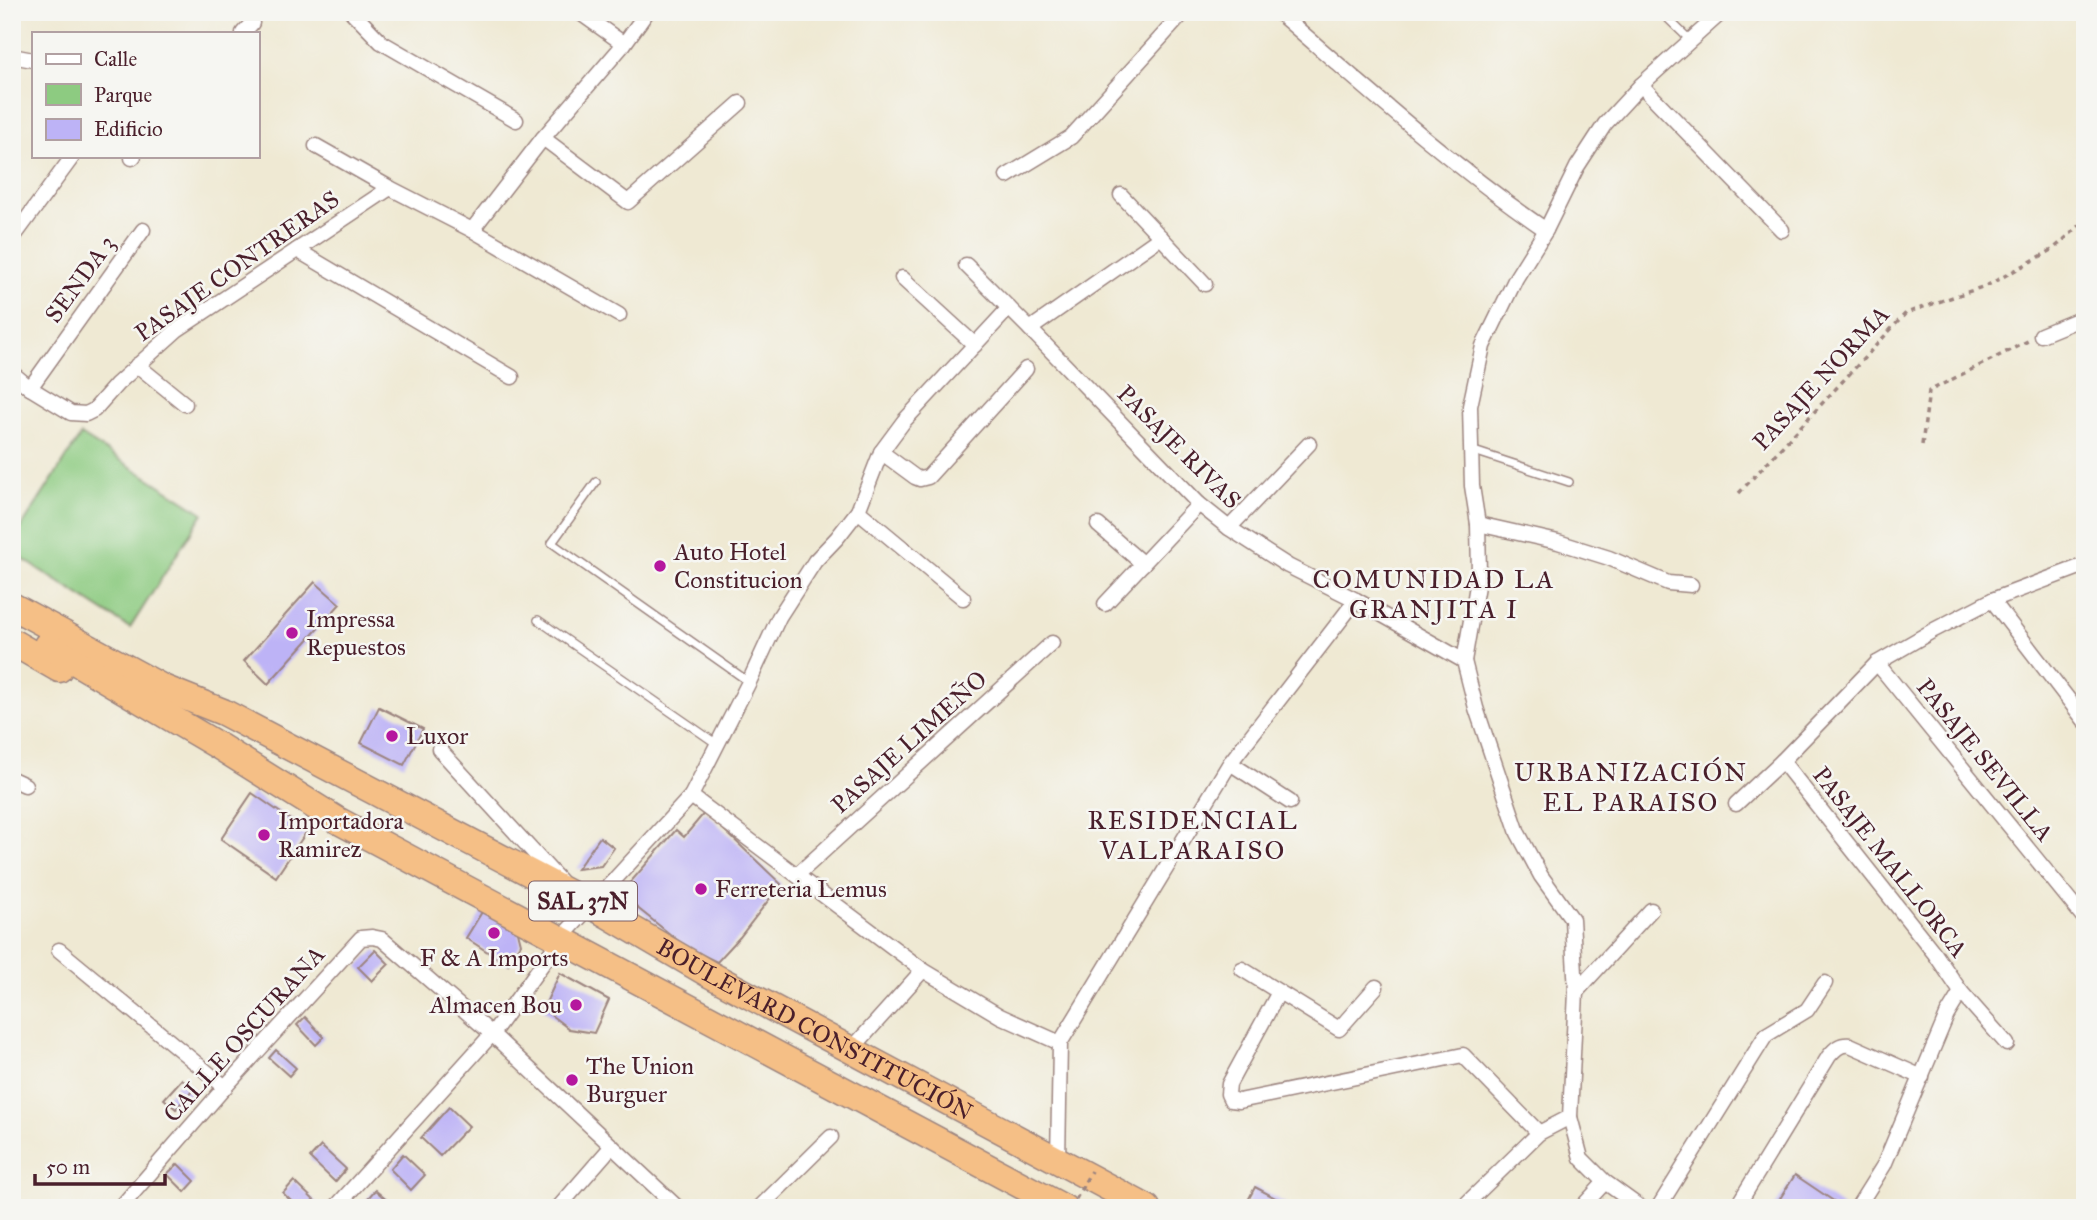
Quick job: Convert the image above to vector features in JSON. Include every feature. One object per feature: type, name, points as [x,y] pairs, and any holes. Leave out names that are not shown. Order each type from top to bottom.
[{"type":"highway","name":"BOULEVARD CONSTITUCIÓN","points":[[12,590],[142,662],[223,712],[583,901],[709,974],[1147,1208]]},
{"type":"highway","name":"BOULEVARD CONSTITUCIÓN","points":[[12,606],[163,688],[223,712]]},
{"type":"highway","name":"BOULEVARD CONSTITUCIÓN","points":[[12,624],[338,820],[1064,1208]]},
{"type":"highway","name":"BOULEVARD CONSTITUCIÓN","points":[[12,642],[161,727],[217,745]]},
{"type":"street","points":[[352,12],[381,42],[516,120]]},
{"type":"street","points":[[579,12],[624,44]]},
{"type":"street","points":[[472,230],[543,138],[624,44],[647,12]]},
{"type":"street","points":[[1007,176],[1071,138],[1184,12]]},
{"type":"street","points":[[1278,12],[1428,141],[1546,230]]},
{"type":"street","points":[[1641,1208],[1605,1182],[1581,1158],[1570,1117],[1576,992],[1572,919],[1541,876],[1518,833],[1476,708],[1464,661],[1479,574],[1469,406],[1483,346],[1516,278],[1546,230],[1577,167],[1605,124],[1641,85],[1723,12]]},
{"type":"street","points":[[12,56],[32,60]]},
{"type":"street","points":[[1641,85],[1782,230]]},
{"type":"street","points":[[543,138],[628,202],[740,103]]},
{"type":"street","points":[[316,146],[472,230],[619,315]]},
{"type":"street","points":[[12,239],[72,158]]},
{"type":"street","name":"PASAJE CONTRERAS","points":[[12,373],[30,388],[71,413],[86,414],[94,410],[137,365],[177,330],[390,188]]},
{"type":"street","points":[[1121,195],[1205,284]]},
{"type":"street","name":"SENDA 3","points":[[30,388],[143,230]]},
{"type":"street","points":[[1030,329],[1161,237]]},
{"type":"street","points":[[297,250],[512,377]]},
{"type":"street","name":"PASAJE RIVAS","points":[[966,265],[1199,505],[1229,528],[1289,566],[1464,661]]},
{"type":"street","points":[[902,278],[975,345]]},
{"type":"street","points":[[335,1208],[492,1034],[561,938],[583,901],[691,796],[779,617],[815,561],[858,511],[881,452],[904,421],[1009,308]]},
{"type":"street","points":[[2041,335],[2085,317]]},
{"type":"street","points":[[137,365],[185,404]]},
{"type":"street","points":[[881,452],[915,477],[928,477],[1026,369]]},
{"type":"street","points":[[1229,528],[1309,444]]},
{"type":"street","points":[[1105,604],[1199,505]]},
{"type":"street","points":[[858,511],[963,598]]},
{"type":"street","points":[[1098,524],[1143,564]]},
{"type":"street","points":[[1478,524],[1558,542],[1641,570],[1668,583],[1691,585]]},
{"type":"street","points":[[1736,804],[1782,761],[1877,663],[1992,600],[2085,565]]},
{"type":"street","points":[[1058,1161],[1060,1043],[1230,763],[1356,600]]},
{"type":"street","points":[[1992,600],[2085,721]]},
{"type":"street","name":"PASAJE LIMEÑO","points":[[797,875],[1052,643]]},
{"type":"street","name":"PASAJE SEVILLA","points":[[1877,663],[2085,919]]},
{"type":"street","points":[[439,749],[583,901]]},
{"type":"street","name":"PASAJE MALLORCA","points":[[1782,761],[1935,954],[1961,992],[2007,1044]]},
{"type":"street","points":[[1230,763],[1290,802]]},
{"type":"street","points":[[691,796],[923,970],[1000,1016],[1060,1043]]},
{"type":"street","points":[[1576,992],[1651,910]]},
{"type":"street","name":"CALLE OSCURANA","points":[[120,1208],[225,1087],[361,938],[382,939],[492,1034]]},
{"type":"street","points":[[59,950],[225,1087]]},
{"type":"street","points":[[851,1050],[923,970]]},
{"type":"street","points":[[1242,970],[1339,1029],[1376,987]]},
{"type":"street","points":[[1658,1208],[1766,1035],[1807,1010],[1825,983]]},
{"type":"street","points":[[1279,992],[1229,1084],[1228,1094],[1231,1100],[1243,1100],[1462,1055],[1539,1133]]},
{"type":"street","name":"PASAJE MALLORCA","points":[[1857,1208],[1884,1165],[1947,1015],[1961,992]]},
{"type":"street","points":[[492,1034],[678,1208]]},
{"type":"street","points":[[1736,1208],[1829,1056],[1837,1048],[1850,1045],[1922,1077]]},
{"type":"street","points":[[1462,1208],[1539,1133],[1570,1117]]},
{"type":"street","points":[[759,1208],[831,1137]]},
{"type":"street","points":[[558,1208],[612,1146]]},
{"type":"street","points":[[1581,1208],[1605,1182]]},
{"type":"lane","points":[[1661,12],[1690,40]]},
{"type":"lane","points":[[1470,450],[1569,482]]},
{"type":"lane","points":[[596,482],[552,543],[749,682]]},
{"type":"lane","points":[[538,620],[718,744]]},
{"type":"path","name":"PASAJE NORMA","points":[[1739,493],[1906,313],[1988,285],[2052,250],[2085,221]]},
{"type":"path","points":[[1922,445],[1928,391],[2041,335]]},
{"type":"path","points":[[1071,1208],[1091,1171]]},
{"type":"green space","points":[[81,435],[203,513],[130,628],[12,552],[12,542]]},
{"type":"building","name":"Impressa Repuestos","points":[[315,582],[340,604],[268,684],[244,661]]},
{"type":"building","name":"Luxor","points":[[379,707],[423,729],[404,765],[361,743]]},
{"type":"building","name":"Importadora Ramirez","points":[[252,793],[307,831],[276,877],[221,839]]},
{"type":"building","name":"Ferreteria Lemus","points":[[705,812],[781,884],[717,962],[686,947],[620,894],[676,830],[684,837]]},
{"type":"building","points":[[600,837],[614,848],[601,866],[577,869]]},
{"type":"building","name":"F & A Imports","points":[[485,907],[517,928],[521,944],[508,965],[466,938]]},
{"type":"building","points":[[375,950],[389,964],[372,981],[358,967]]},
{"type":"building","name":"Almacen Bou","points":[[560,973],[609,1000],[594,1033],[569,1029],[543,1009]]},
{"type":"building","points":[[305,1017],[324,1037],[316,1045],[297,1025]]},
{"type":"building","points":[[276,1050],[296,1068],[289,1076],[269,1058]]},
{"type":"building","points":[[182,1079],[194,1089],[176,1109],[164,1099]]},
{"type":"building","points":[[449,1107],[469,1126],[440,1156],[421,1138]]},
{"type":"building","points":[[321,1146],[346,1169],[335,1182],[310,1158]]},
{"type":"building","points":[[403,1154],[425,1175],[411,1190],[390,1169]]},
{"type":"building","points":[[178,1164],[195,1181],[185,1192],[167,1174]]},
{"type":"building","points":[[1795,1175],[1844,1208],[1774,1208]]},
{"type":"building","points":[[294,1181],[319,1205],[316,1208],[298,1208],[283,1193]]},
{"type":"building","points":[[1255,1187],[1294,1208],[1244,1208]]},
{"type":"building","points":[[375,1190],[396,1208],[365,1208],[362,1205]]},
{"type":"place","name":"Auto Hotel Constitucion","points":[[660,566]]},
{"type":"place","name":"Impressa Repuestos","points":[[292,633]]},
{"type":"place","name":"Luxor","points":[[392,736]]},
{"type":"place","name":"Importadora Ramirez","points":[[264,835]]},
{"type":"place","name":"Ferreteria Lemus","points":[[701,889]]},
{"type":"place","name":"F & A Imports","points":[[494,933]]},
{"type":"place","name":"Almacen Bou","points":[[576,1005]]},
{"type":"place","name":"The Union Burguer","points":[[572,1080]]},
{"type":"district","name":"COMUNIDAD LA GRANJITA I","points":[[1434,594]]},
{"type":"district","name":"URBANIZACIÓN EL PARAISO","points":[[1631,787]]},
{"type":"district","name":"RESIDENCIAL VALPARAISO","points":[[1193,835]]}]
